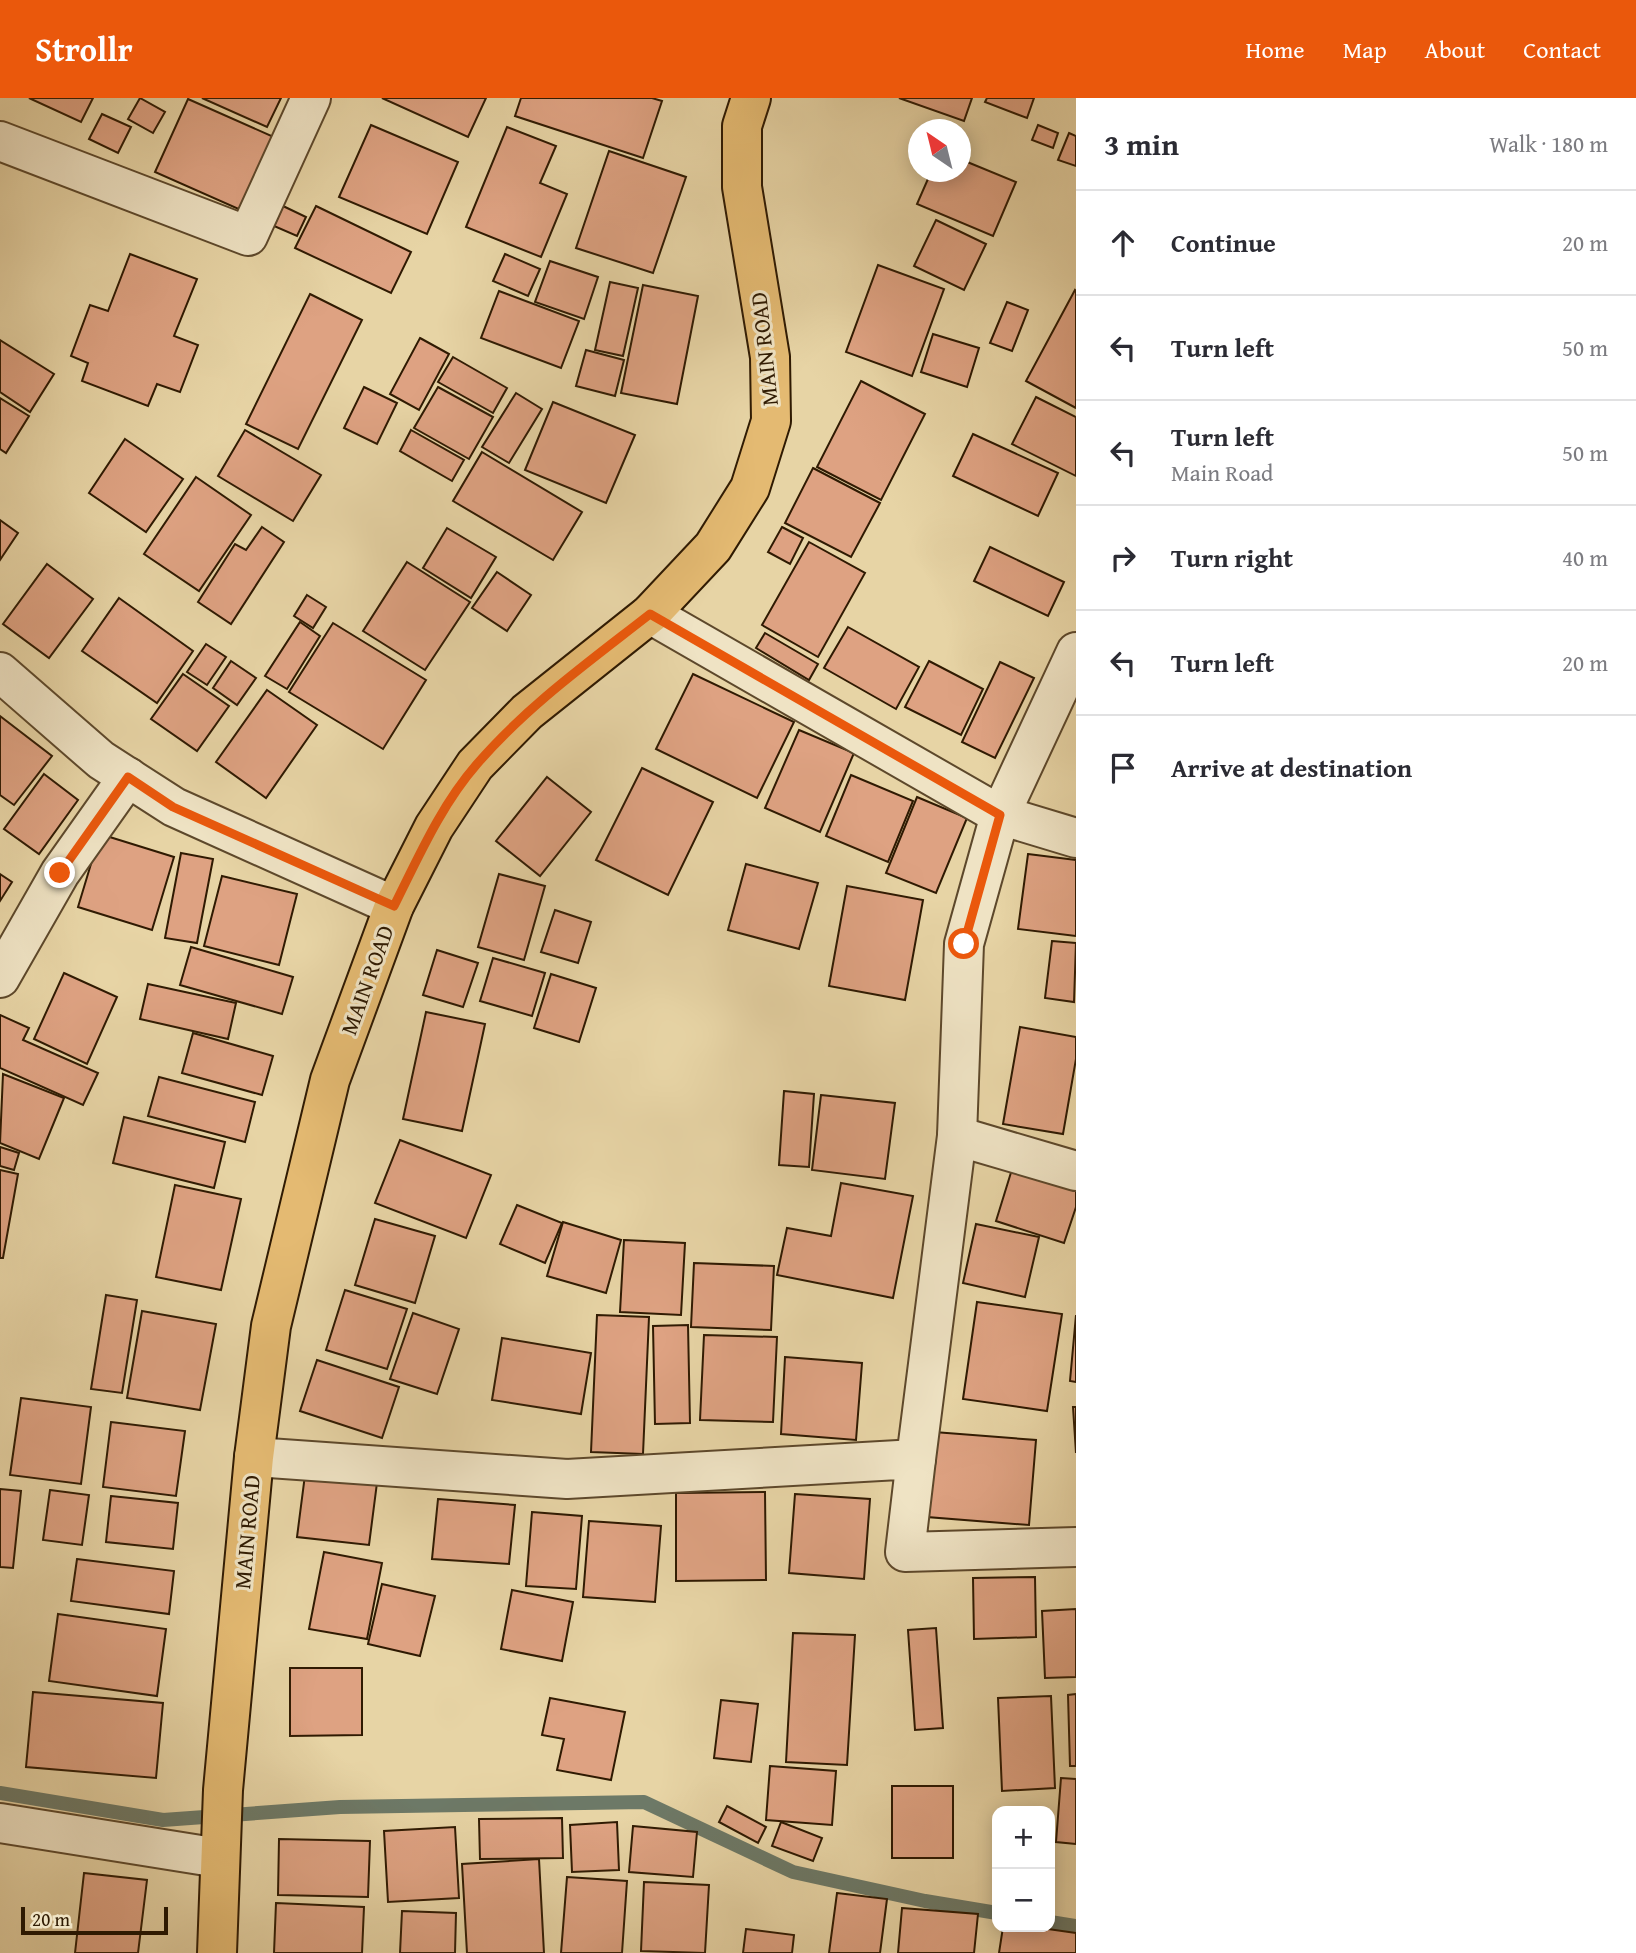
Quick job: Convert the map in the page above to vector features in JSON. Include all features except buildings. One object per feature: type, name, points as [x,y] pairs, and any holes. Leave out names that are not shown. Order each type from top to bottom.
[{"type":"main road","name":"MAIN ROAD","points":[[217,1953],[219,1858],[254,1457],[271,1326],[330,1080],[394,906],[434,827],[475,765],[527,712],[650,614],[713,547],[750,488],[771,421],[770,356],[742,187],[742,127],[751,98]]},
{"type":"street","points":[[0,141],[248,236],[311,98]]},
{"type":"street","points":[[650,614],[1000,815],[1076,838]]},
{"type":"street","points":[[1076,652],[1000,815],[964,944],[957,1136],[905,1552],[1076,1547]]},
{"type":"street","points":[[0,672],[101,760],[173,807],[394,906]]},
{"type":"street","points":[[0,978],[60,873],[128,777]]},
{"type":"street","points":[[957,1136],[1076,1171]]},
{"type":"street","points":[[254,1457],[568,1479],[916,1459]]},
{"type":"street","points":[[0,1824],[219,1858]]},
{"type":"waterway","points":[[0,1793],[163,1820],[340,1807],[644,1802],[793,1872],[925,1901],[992,1912]]},
{"type":"waterway","points":[[1055,1923],[1076,1926]]},
{"type":"route","points":[[60,873],[128,777],[173,807],[394,906],[434,827],[475,765],[527,712],[650,614],[1000,815],[964,944]]}]
